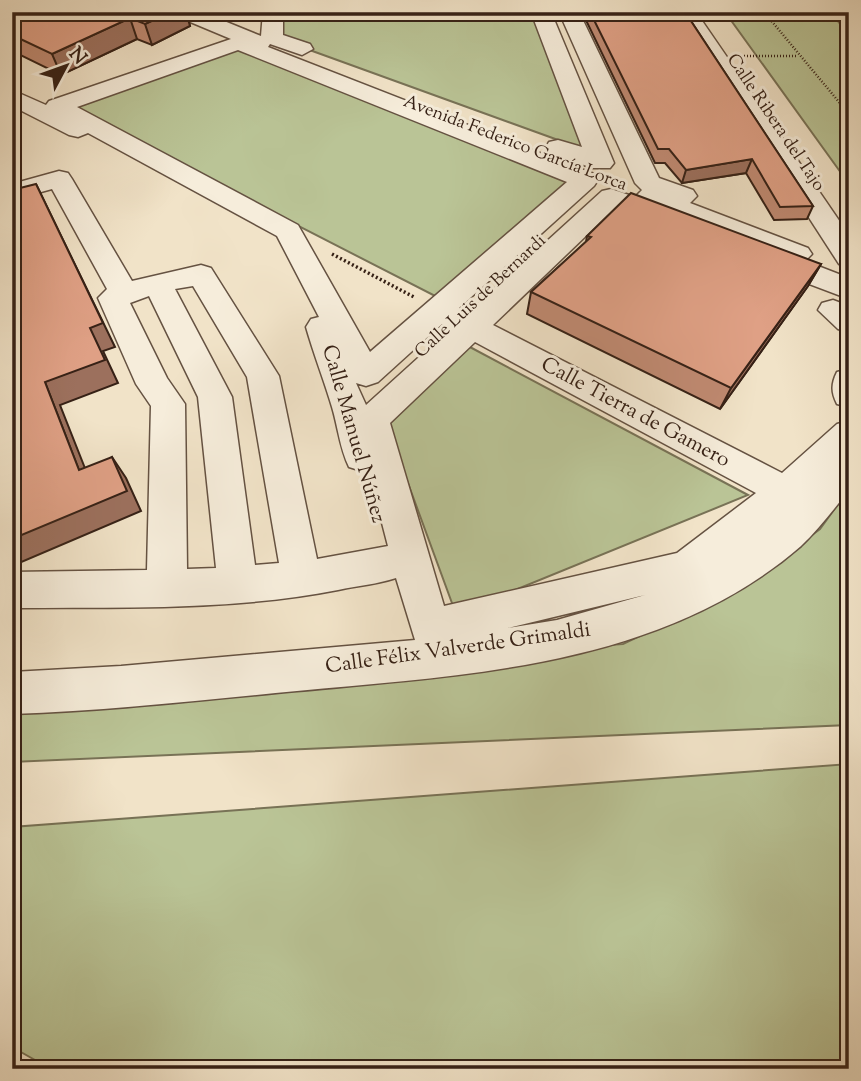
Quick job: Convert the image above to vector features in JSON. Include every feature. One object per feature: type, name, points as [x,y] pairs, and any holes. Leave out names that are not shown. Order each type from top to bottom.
[{"type":"street","name":"Avenida Federico García Lorca","points":[[183,12],[849,274]]},
{"type":"street","points":[[19,106],[242,36],[262,28],[264,12]]},
{"type":"street","points":[[273,12],[272,38],[601,163],[541,12]]},
{"type":"street","points":[[556,12],[622,166],[606,179]]},
{"type":"street","points":[[569,12],[648,183],[849,259]]},
{"type":"street","points":[[686,12],[849,259]]},
{"type":"street","name":"Calle Ribera del Tajo","points":[[701,12],[849,233]]},
{"type":"street","points":[[837,306],[611,197],[456,319],[366,374],[288,232],[57,106],[239,43],[585,180],[456,319],[372,420],[430,628],[687,568],[799,499],[849,434]]},
{"type":"street","name":"Calle Manuel Núñez","points":[[19,106],[197,191],[259,235],[288,265],[323,329],[334,370],[349,406],[413,659]]},
{"type":"street","points":[[12,192],[59,179],[125,294]]},
{"type":"street","name":"Calle Luis de Bernardi","points":[[349,406],[377,393],[606,179]]},
{"type":"street","points":[[167,588],[168,404],[153,384],[113,298],[157,283],[201,275],[263,376],[301,578]]},
{"type":"street","points":[[157,283],[215,397],[238,583]]},
{"type":"street","name":"Calle Tierra de Gamero","points":[[456,319],[799,499]]},
{"type":"street","points":[[849,380],[849,395]]},
{"type":"street","name":"Calle Félix Valverde Grimaldi","points":[[12,693],[61,692],[413,659],[579,636],[648,615],[742,567],[786,535],[799,499],[849,463]]},
{"type":"street","points":[[12,590],[167,588],[238,583],[301,578],[389,563]]},
{"type":"path","points":[[764,12],[849,114]]},
{"type":"path","points":[[730,56],[799,55]]},
{"type":"path","points":[[288,232],[456,319]]},
{"type":"green space","points":[[283,12],[532,12],[583,149],[282,40]]},
{"type":"green space","points":[[725,12],[830,12],[849,34],[849,184]]},
{"type":"green space","points":[[243,46],[577,183],[441,299],[68,108]]},
{"type":"green space","points":[[468,346],[748,495],[456,614],[387,426]]},
{"type":"green space","points":[[849,489],[849,725],[12,762],[12,684],[623,644],[741,588],[820,529]]},
{"type":"green space","points":[[849,764],[849,1069],[51,1069],[12,1047],[12,827]]},
{"type":"building","points":[[12,12],[171,12],[145,24],[130,18],[52,54],[12,35]]},
{"type":"building","points":[[590,12],[685,12],[813,206],[780,207],[752,159],[686,170],[669,149],[658,149]]},
{"type":"building","points":[[36,184],[103,323],[90,328],[105,360],[45,382],[79,470],[112,457],[127,491],[12,539],[12,190]]},
{"type":"building","points":[[631,193],[821,264],[731,388],[531,292],[591,237],[587,236]]}]
